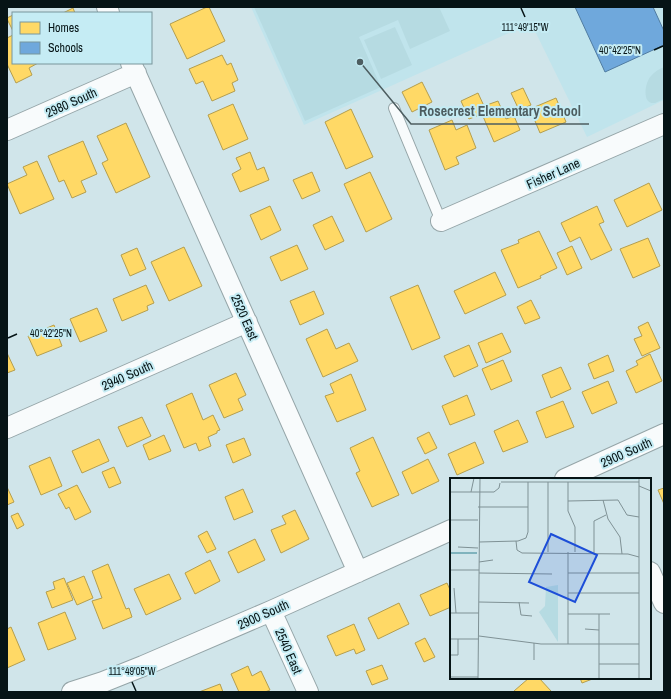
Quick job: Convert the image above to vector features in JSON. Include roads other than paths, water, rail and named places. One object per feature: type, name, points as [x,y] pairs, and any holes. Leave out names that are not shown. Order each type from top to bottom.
[{"type":"street","name":"2980 South","points":[[7,130],[134,68]]},
{"type":"street","name":"2520 East","points":[[134,68],[358,572]]},
{"type":"street","name":"Fisher Lane","points":[[441,221],[664,124]]},
{"type":"street","name":"2940 South","points":[[7,428],[247,322]]},
{"type":"street","name":"2900 South","points":[[570,478],[604,471],[664,434]]},
{"type":"street","name":"2900 South","points":[[72,692],[123,674],[271,611],[450,530]]},
{"type":"street","points":[[651,574],[664,603]]},
{"type":"street","name":"2540 East","points":[[271,611],[308,692]]},
{"type":"lane","points":[[394,108],[441,221]]},
{"type":"place","name":"Rosecrest Elementary School","points":[[360,62]]}]
